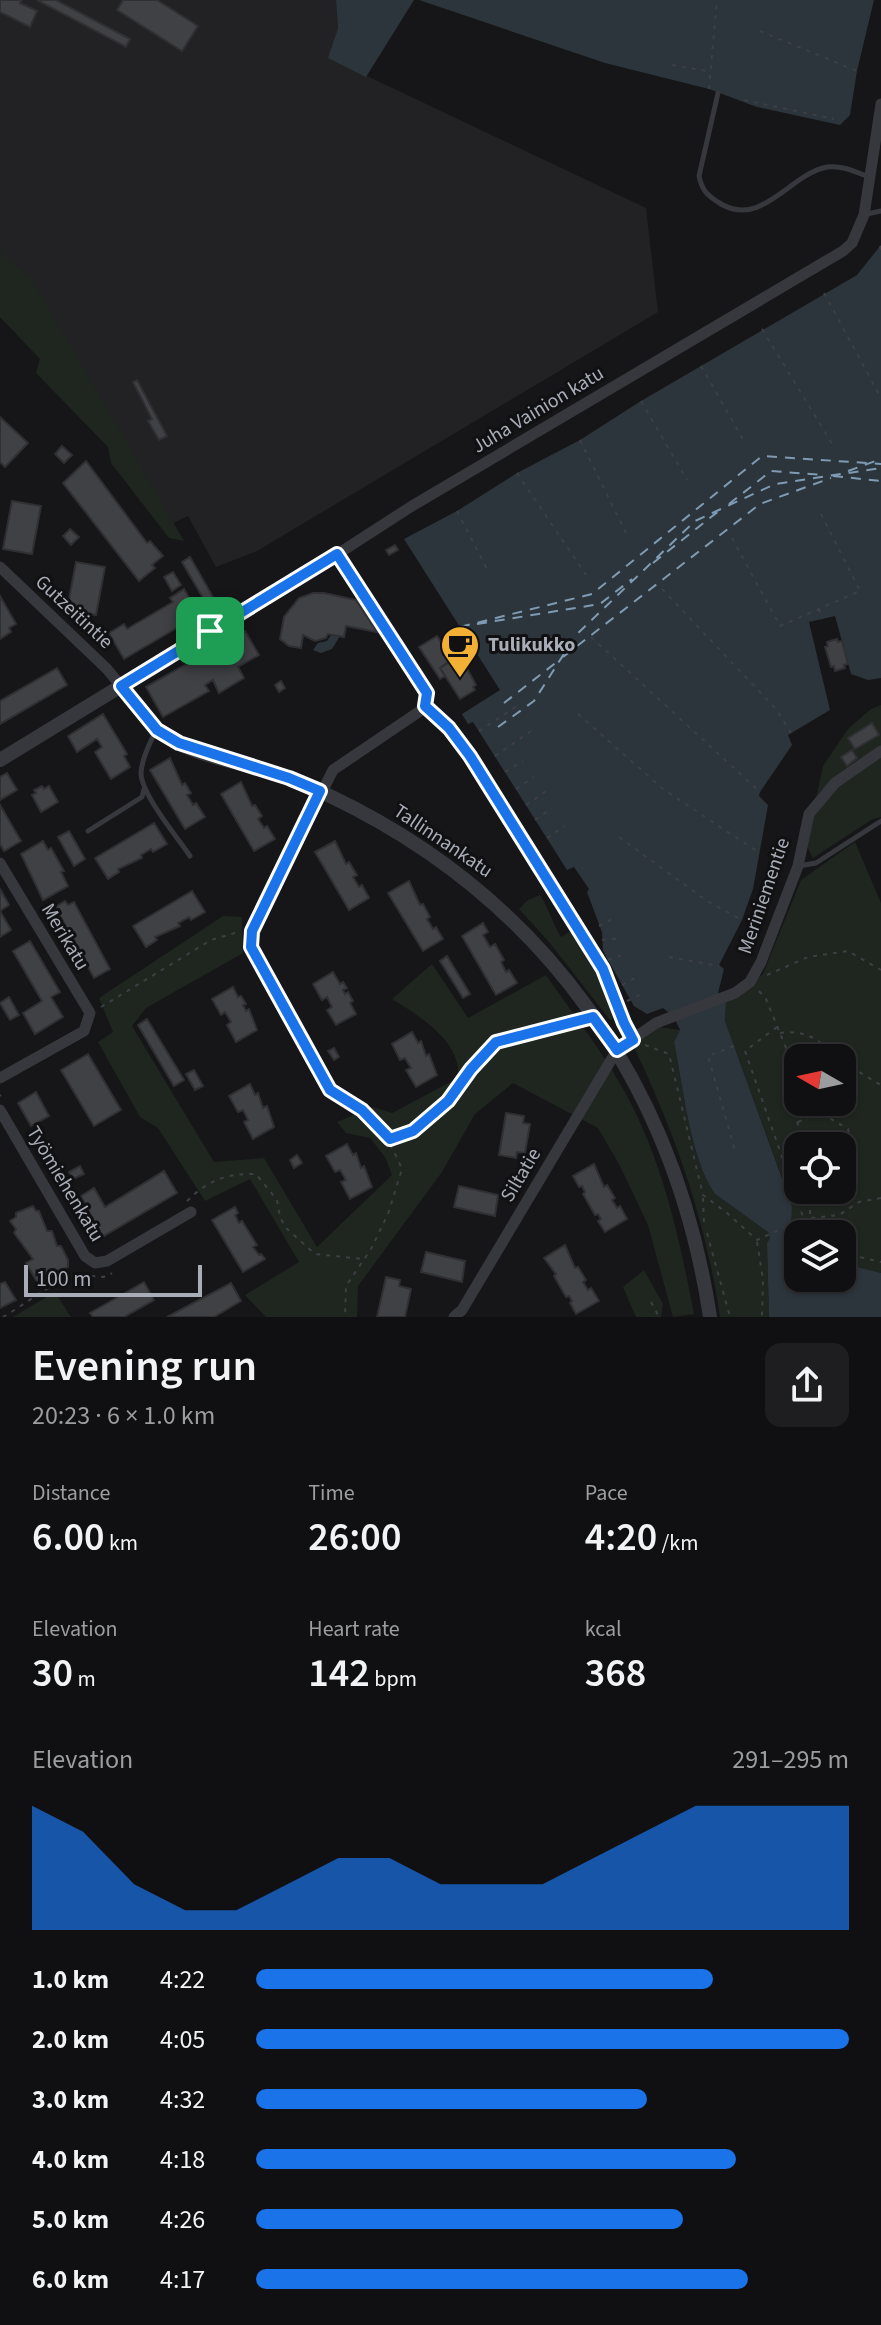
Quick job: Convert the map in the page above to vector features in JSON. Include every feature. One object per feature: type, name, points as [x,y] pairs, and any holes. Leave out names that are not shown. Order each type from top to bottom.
[{"type":"street","name":"Juha Vainion katu","points":[[121,686],[412,506],[843,251],[852,243],[864,215],[881,104]]},
{"type":"street","points":[[330,1090],[251,947],[252,931],[333,770],[425,706],[427,693],[337,554]]},
{"type":"street","name":"Gutzeitintie","points":[[0,567],[121,686]]},
{"type":"street","points":[[0,760],[121,686]]},
{"type":"street","name":"Tallinnankatu","points":[[121,686],[157,730],[179,743],[320,791],[418,845],[481,890],[535,943],[617,1050],[646,1103],[678,1177],[698,1249],[710,1317]]},
{"type":"street","name":"Meriniementie","points":[[617,1050],[656,1023],[735,993],[750,982],[761,962],[798,866],[809,814],[835,783],[881,751]]},
{"type":"street","name":"Merikatu","points":[[0,863],[90,1013]]},
{"type":"street","points":[[0,1078],[84,1031],[90,1013]]},
{"type":"street","name":"Siltatie","points":[[454,1317],[462,1310],[617,1050]]},
{"type":"street","name":"Työmiehenkatu","points":[[0,1110],[85,1256],[95,1263],[117,1255],[188,1207]]},
{"type":"lane","points":[[718,93],[699,176],[702,188],[708,195],[725,206],[759,208],[802,178],[825,168],[842,167],[869,177]]},
{"type":"lane","points":[[864,215],[881,211]]},
{"type":"lane","points":[[157,730],[147,749],[141,774],[145,788],[190,856]]},
{"type":"lane","points":[[88,831],[142,797],[145,788]]},
{"type":"lane","points":[[798,866],[816,863],[881,821]]},
{"type":"path","points":[[709,89],[717,0]]},
{"type":"path","points":[[760,31],[857,71]]},
{"type":"path","points":[[672,65],[709,71]]},
{"type":"path","points":[[744,100],[834,119]]},
{"type":"path","points":[[824,293],[881,398]]},
{"type":"path","points":[[762,329],[834,447]]},
{"type":"path","points":[[701,366],[744,441]]},
{"type":"path","points":[[641,401],[687,480]]},
{"type":"path","points":[[580,440],[626,533]]},
{"type":"path","points":[[517,473],[586,575]]},
{"type":"path","points":[[732,538],[780,626],[860,591],[819,510]]},
{"type":"path","points":[[457,511],[487,569]]},
{"type":"path","points":[[662,589],[776,709],[791,733]]},
{"type":"path","points":[[819,609],[822,619]]},
{"type":"path","points":[[591,637],[760,792]]},
{"type":"path","points":[[479,731],[520,704]]},
{"type":"path","points":[[425,706],[449,728],[470,756],[603,969],[633,1040],[669,1054],[703,1195],[703,1217],[730,1317]]},
{"type":"path","points":[[578,714],[663,789],[758,852]]},
{"type":"path","points":[[495,756],[534,729]]},
{"type":"path","points":[[505,772],[523,761]]},
{"type":"path","points":[[516,789],[534,777]]},
{"type":"path","points":[[526,805],[548,790]]},
{"type":"path","points":[[535,820],[552,808]]},
{"type":"path","points":[[547,838],[565,826]]},
{"type":"path","points":[[619,837],[707,901],[742,920]]},
{"type":"path","points":[[599,926],[616,917]]},
{"type":"path","points":[[90,1013],[211,940],[252,931]]},
{"type":"path","points":[[602,940],[622,938]]},
{"type":"path","points":[[802,1132],[790,1105],[793,1065],[766,999],[750,982],[808,957],[848,951],[881,968]]},
{"type":"path","points":[[608,960],[622,955]]},
{"type":"path","points":[[669,957],[719,966]]},
{"type":"path","points":[[622,985],[637,977]]},
{"type":"path","points":[[627,1001],[646,992]]},
{"type":"path","points":[[390,1139],[413,1131],[448,1101],[496,1042],[593,1017]]},
{"type":"path","points":[[777,1027],[745,1051],[803,1219]]},
{"type":"path","points":[[780,1033],[792,1031],[819,1039],[824,1044]]},
{"type":"path","points":[[811,1037],[811,1044]]},
{"type":"path","points":[[734,1046],[708,1056],[736,1154]]},
{"type":"path","points":[[856,1070],[881,1085]]},
{"type":"path","points":[[330,1090],[362,1110],[390,1139],[402,1169],[388,1214],[346,1286],[345,1317]]},
{"type":"path","points":[[798,1122],[811,1116]]},
{"type":"path","points":[[826,1116],[849,1132]]},
{"type":"path","points":[[188,1207],[201,1187],[219,1178],[236,1173],[256,1174],[277,1200],[286,1228],[315,1254],[363,1259]]},
{"type":"path","points":[[703,1195],[757,1240],[763,1279],[762,1317]]},
{"type":"path","points":[[757,1240],[792,1222],[810,1216],[839,1215],[859,1202],[881,1198]]},
{"type":"path","points":[[810,1204],[810,1216],[814,1220]]},
{"type":"path","points":[[3,1317],[81,1273],[97,1278],[107,1277],[118,1268],[117,1255]]},
{"type":"path","points":[[856,1256],[881,1262]]},
{"type":"path","points":[[651,1302],[659,1317]]},
{"type":"shaded area","points":[[0,0],[336,0],[338,28],[329,58],[646,208],[658,312],[257,551],[216,567],[188,516],[169,525],[0,275]]},
{"type":"shaded area","points":[[336,0],[414,0],[366,77],[328,58],[338,28]]},
{"type":"shaded area","points":[[419,0],[874,0],[850,115],[840,125],[757,107],[709,89],[605,63]]},
{"type":"shaded area","points":[[881,245],[881,678],[868,680],[851,674],[835,616],[809,622],[830,710],[788,735],[792,745],[760,792],[759,796],[768,805],[753,889],[742,920],[719,965],[724,969],[718,993],[726,1002],[725,1021],[784,1184],[784,1204],[792,1206],[792,1220],[784,1220],[784,1292],[856,1292],[856,1267],[881,1273],[881,1317],[769,1317],[767,1243],[770,1238],[768,1232],[715,1194],[706,1179],[688,1121],[674,1042],[680,1030],[674,1017],[663,1008],[647,1014],[634,1006],[603,950],[602,932],[587,892],[589,889],[574,867],[567,870],[473,722],[468,724],[462,714],[500,690],[404,539],[580,440],[857,275]]},
{"type":"shaded area","points":[[0,251],[32,280],[184,541],[169,538],[111,463],[108,447],[36,373],[40,359],[0,317]]},
{"type":"shaded area","points":[[331,635],[340,636],[332,649],[321,653],[313,650],[318,643],[327,641]]},
{"type":"shaded area","points":[[881,705],[881,817],[871,820],[813,858],[806,845],[823,766],[848,729],[871,709]]},
{"type":"shaded area","points":[[855,842],[881,903],[881,1273],[856,1267],[856,1220],[790,1220],[792,1204],[856,1204],[856,1132],[784,1132],[784,1183],[725,1021],[726,1002],[763,974],[801,880]]},
{"type":"shaded area","points":[[540,895],[561,937],[571,931],[598,974],[617,1015],[610,1020],[519,909],[528,900]]},
{"type":"shaded area","points":[[223,916],[242,917],[243,953],[146,1008],[132,1026],[214,1162],[264,1158],[317,1247],[392,1175],[385,1157],[370,1138],[346,1133],[337,1122],[373,1107],[392,1113],[458,1078],[453,1052],[446,1041],[426,1022],[392,999],[432,964],[468,1018],[546,975],[613,1072],[648,1141],[675,1226],[694,1314],[673,1317],[648,1225],[598,1128],[513,1083],[475,1114],[442,1172],[358,1286],[357,1317],[266,1317],[245,1295],[299,1262],[250,1179],[205,1201],[158,1128],[140,1117],[98,1042],[113,1032],[99,998]]},
{"type":"shaded area","points":[[658,1027],[680,1030],[674,1042],[684,1100],[693,1142],[706,1179],[715,1194],[768,1232],[769,1317],[720,1317],[706,1246],[687,1178],[633,1045]]},
{"type":"shaded area","points":[[644,1270],[663,1304],[661,1317],[636,1317],[623,1287]]},
{"type":"shaded area","points":[[55,1292],[71,1317],[13,1317]]},
{"type":"building","points":[[0,0],[22,0],[20,3],[37,11],[30,27],[0,12]]},
{"type":"building","points":[[37,0],[56,0],[130,39],[126,47]]},
{"type":"building","points":[[123,0],[157,0],[198,26],[182,51],[117,10]]},
{"type":"building","points":[[137,380],[167,436],[159,440],[133,382]]},
{"type":"building","points":[[0,417],[28,443],[5,467],[0,462]]},
{"type":"building","points":[[62,446],[72,455],[64,463],[55,454]]},
{"type":"building","points":[[86,461],[147,543],[150,541],[163,556],[152,565],[155,568],[139,581],[63,483]]},
{"type":"building","points":[[12,501],[41,506],[32,554],[3,549]]},
{"type":"building","points":[[70,529],[79,537],[71,545],[63,536]]},
{"type":"building","points":[[395,545],[398,550],[389,555],[386,550]]},
{"type":"building","points":[[190,557],[221,611],[213,615],[182,562]]},
{"type":"building","points":[[76,562],[105,567],[96,615],[67,610]]},
{"type":"building","points":[[173,572],[181,585],[172,591],[164,577]]},
{"type":"building","points":[[184,589],[199,615],[124,659],[109,633],[124,624],[127,629],[173,602],[170,598]]},
{"type":"building","points":[[313,593],[356,600],[377,632],[346,626],[344,637],[328,634],[326,638],[315,641],[303,635],[301,648],[289,646],[280,639],[284,617],[299,598]]},
{"type":"building","points":[[0,596],[16,624],[9,628],[11,632],[0,639]]},
{"type":"building","points":[[245,631],[259,655],[238,667],[244,678],[219,693],[213,680],[205,685],[209,691],[163,717],[146,687]]},
{"type":"building","points":[[437,636],[453,660],[440,668],[445,676],[440,679],[419,647]]},
{"type":"building","points":[[837,639],[838,642],[842,641],[848,664],[835,671],[825,647],[828,646],[827,642]]},
{"type":"building","name":"Tulikukko","points":[[455,657],[463,661],[476,685],[473,687],[475,690],[460,699],[440,668]]},
{"type":"building","points":[[57,668],[67,685],[0,724],[0,701]]},
{"type":"building","points":[[281,681],[285,688],[279,692],[275,685]]},
{"type":"building","points":[[103,714],[127,754],[124,756],[130,767],[111,779],[95,752],[102,747],[97,739],[77,752],[68,736]]},
{"type":"building","points":[[872,723],[879,735],[855,749],[848,738]]},
{"type":"building","points":[[852,750],[857,758],[847,766],[841,757]]},
{"type":"building","points":[[170,758],[182,785],[185,783],[191,793],[187,795],[205,817],[185,829],[150,770]]},
{"type":"building","points":[[7,773],[17,790],[0,800],[0,777]]},
{"type":"building","points":[[241,782],[252,806],[255,805],[262,816],[258,819],[275,839],[254,851],[221,794]]},
{"type":"building","points":[[42,786],[44,789],[49,786],[58,802],[41,812],[32,795]]},
{"type":"building","points":[[0,805],[21,841],[4,851],[0,844]]},
{"type":"building","points":[[154,823],[167,844],[153,852],[151,849],[141,855],[142,858],[118,869],[119,872],[108,879],[95,858]]},
{"type":"building","points":[[69,831],[85,859],[74,866],[58,837]]},
{"type":"building","points":[[43,841],[48,850],[51,848],[64,871],[61,872],[68,886],[43,900],[21,854]]},
{"type":"building","points":[[335,841],[346,864],[349,862],[357,875],[353,877],[369,898],[349,910],[315,852]]},
{"type":"building","points":[[409,881],[420,905],[423,904],[430,917],[427,919],[443,939],[423,951],[388,893]]},
{"type":"building","points":[[0,889],[9,905],[0,911]]},
{"type":"building","points":[[192,891],[205,912],[178,923],[180,926],[155,937],[157,940],[146,947],[133,926]]},
{"type":"building","points":[[65,901],[68,905],[74,902],[110,969],[94,978],[55,907]]},
{"type":"building","points":[[0,911],[11,930],[0,937]]},
{"type":"building","points":[[483,923],[488,932],[483,935],[490,947],[495,944],[504,960],[501,962],[506,972],[509,970],[517,983],[496,995],[462,936]]},
{"type":"building","points":[[30,941],[60,992],[51,997],[63,1017],[35,1034],[23,1013],[42,1001],[13,951]]},
{"type":"building","points":[[447,956],[470,994],[463,998],[440,961]]},
{"type":"building","points":[[333,972],[340,984],[343,982],[347,988],[343,990],[353,1001],[350,1003],[356,1014],[336,1025],[327,1010],[332,1007],[327,997],[322,1000],[313,984]]},
{"type":"building","points":[[233,987],[246,1004],[243,1005],[246,1011],[249,1009],[257,1030],[236,1042],[227,1025],[231,1022],[225,1012],[221,1015],[212,999]]},
{"type":"building","points":[[9,997],[19,1015],[10,1020],[0,1003]]},
{"type":"building","points":[[147,1019],[184,1080],[174,1086],[138,1025]]},
{"type":"building","points":[[412,1032],[418,1043],[421,1041],[426,1056],[429,1054],[437,1075],[416,1087],[406,1070],[411,1068],[405,1058],[400,1060],[392,1044]]},
{"type":"building","points":[[334,1048],[339,1057],[334,1060],[328,1051]]},
{"type":"building","points":[[88,1054],[121,1110],[94,1126],[61,1070]]},
{"type":"building","points":[[194,1070],[203,1086],[195,1090],[186,1074]]},
{"type":"building","points":[[250,1084],[255,1095],[258,1093],[263,1108],[267,1106],[274,1127],[253,1139],[244,1122],[248,1120],[243,1110],[238,1112],[229,1096]]},
{"type":"building","points":[[36,1092],[49,1116],[31,1126],[18,1103]]},
{"type":"building","points":[[506,1113],[524,1116],[523,1123],[530,1124],[525,1153],[517,1152],[516,1158],[499,1155]]},
{"type":"building","points":[[347,1144],[353,1155],[356,1153],[361,1168],[364,1166],[372,1187],[350,1199],[341,1182],[346,1180],[340,1170],[335,1172],[326,1156]]},
{"type":"building","points":[[297,1155],[302,1163],[294,1168],[290,1160]]},
{"type":"building","points":[[594,1164],[604,1187],[607,1185],[615,1198],[612,1200],[617,1208],[620,1206],[627,1219],[605,1232],[598,1221],[601,1219],[598,1214],[595,1215],[582,1186],[579,1187],[573,1176]]},
{"type":"building","points":[[80,1166],[84,1174],[73,1179],[69,1172]]},
{"type":"building","points":[[164,1171],[177,1193],[102,1237],[81,1196],[94,1188],[105,1207]]},
{"type":"building","points":[[459,1186],[498,1195],[495,1216],[454,1207]]},
{"type":"building","points":[[33,1206],[68,1260],[68,1267],[62,1270],[63,1273],[39,1285],[26,1263],[33,1259],[14,1233],[16,1229],[10,1221],[16,1213]]},
{"type":"building","points":[[235,1207],[239,1223],[242,1221],[257,1245],[253,1247],[265,1259],[243,1272],[212,1220]]},
{"type":"building","points":[[565,1245],[575,1268],[578,1267],[586,1280],[583,1282],[599,1301],[576,1314],[570,1303],[572,1301],[569,1296],[566,1297],[554,1276],[556,1274],[544,1258]]},
{"type":"building","points":[[426,1252],[465,1261],[462,1282],[421,1272]]},
{"type":"building","points":[[386,1277],[400,1280],[399,1286],[411,1289],[405,1317],[377,1317]]},
{"type":"building","points":[[5,1282],[16,1300],[0,1308],[0,1284]]},
{"type":"building","points":[[144,1282],[154,1300],[124,1317],[93,1317],[90,1313]]},
{"type":"building","points":[[231,1283],[241,1301],[214,1317],[167,1317]]},
{"type":"ferry route","points":[[460,627],[592,594],[762,456],[881,464]]},
{"type":"ferry route","points":[[848,471],[881,459]]},
{"type":"ferry route","points":[[498,727],[534,701],[576,635],[695,521],[775,484],[881,468]]},
{"type":"ferry route","points":[[729,504],[771,471],[823,475]]},
{"type":"ferry route","points":[[833,476],[881,481]]},
{"type":"ferry route","points":[[563,657],[760,504],[831,478]]},
{"type":"ferry route","points":[[653,563],[720,510]]},
{"type":"ferry route","points":[[477,624],[600,604],[632,579]]},
{"type":"ferry route","points":[[504,703],[558,661]]},
{"type":"place","name":"Tulikukko","points":[[460,679]]},
{"type":"route","points":[[337,554],[427,693],[425,706],[449,728],[470,756],[603,969],[633,1040],[617,1050],[593,1017],[496,1042],[448,1101],[413,1131],[390,1139],[362,1110],[330,1090],[251,947],[252,931],[320,791],[179,743],[157,730],[121,686],[210,631],[337,554]]}]
